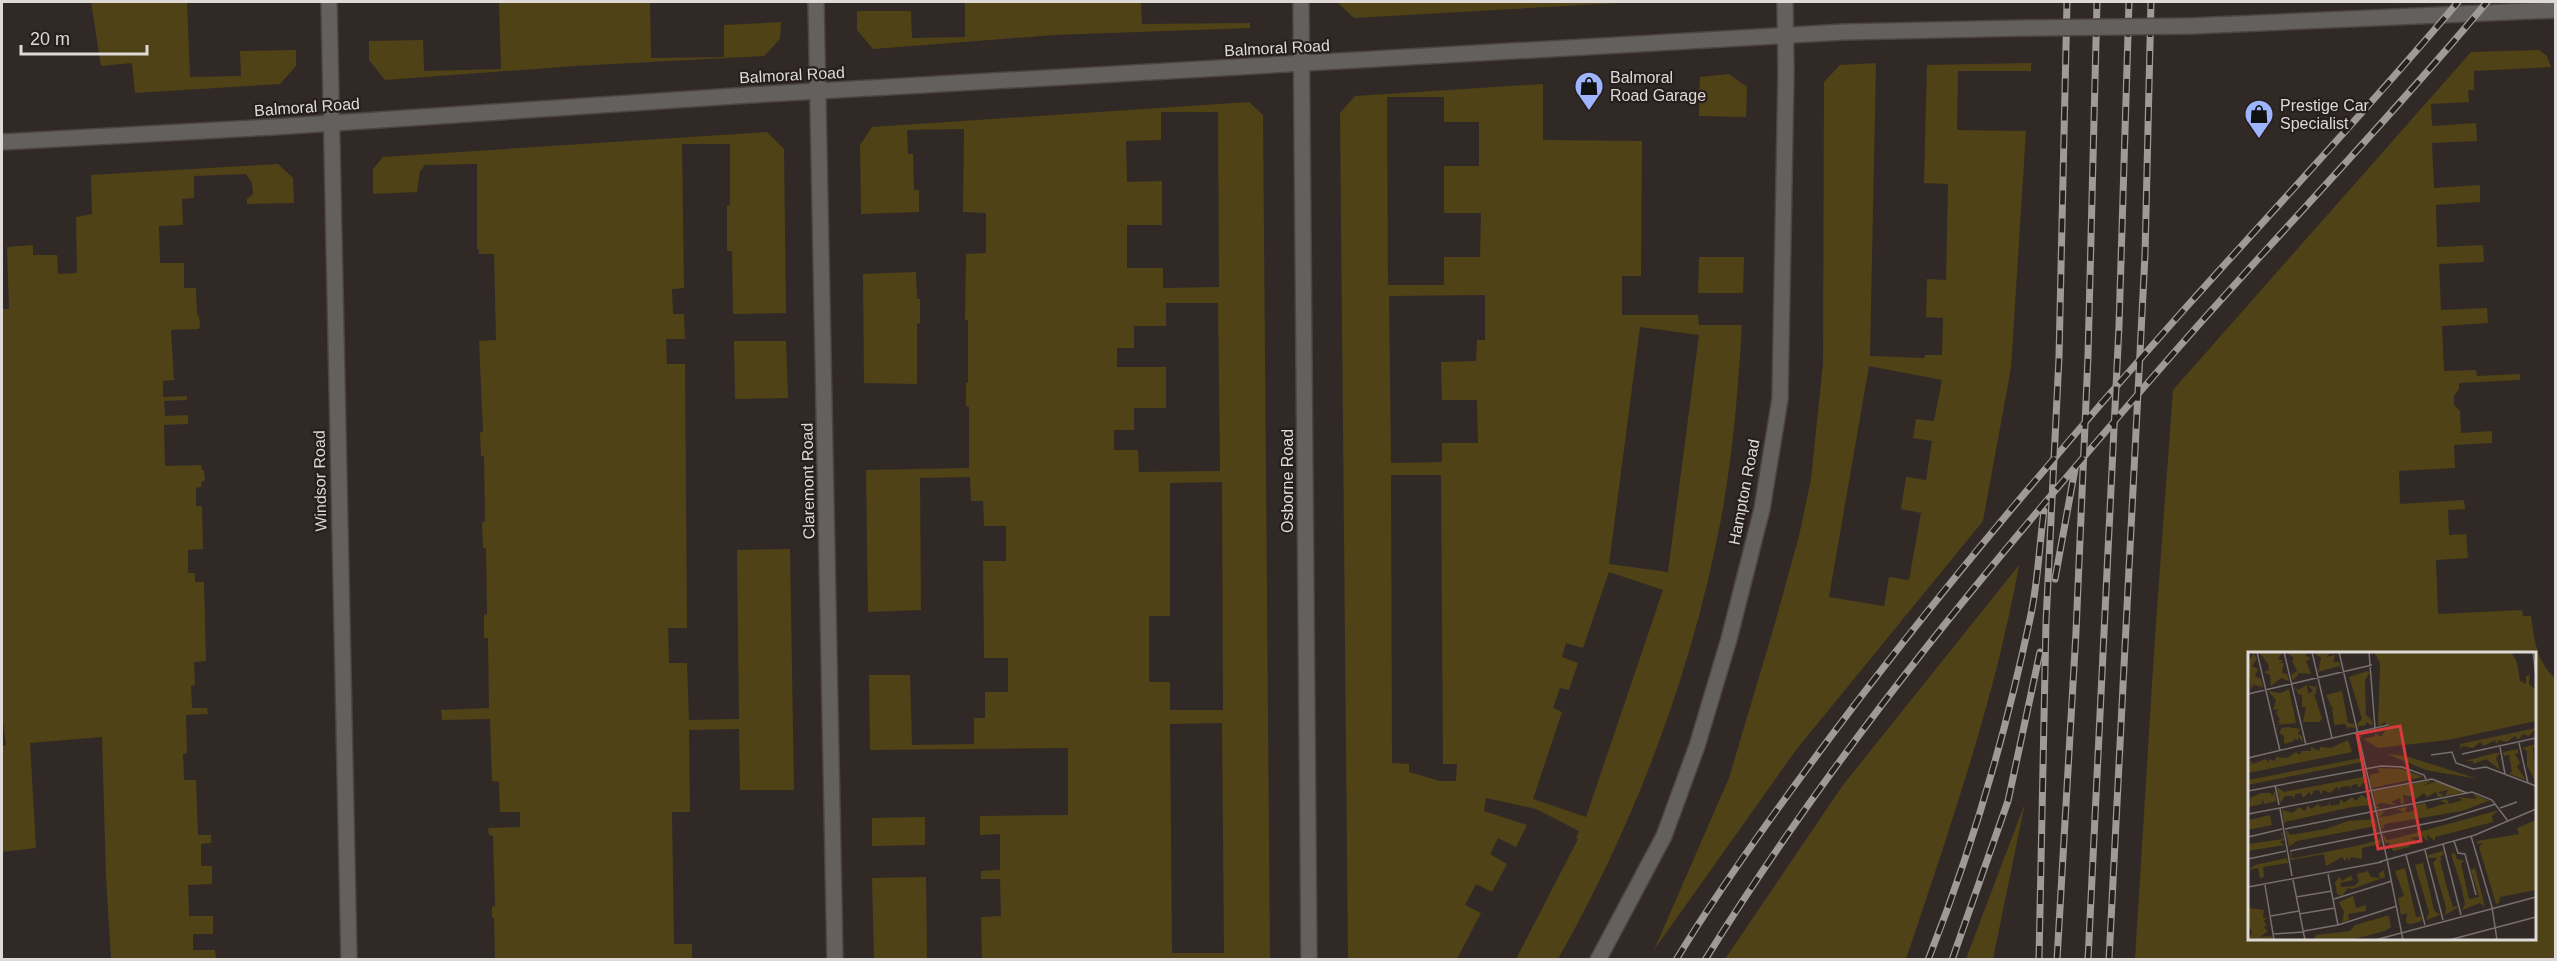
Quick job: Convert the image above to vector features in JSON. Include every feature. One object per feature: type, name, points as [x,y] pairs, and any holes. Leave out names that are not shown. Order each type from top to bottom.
[{"type":"street","name":"Windsor Road","points":[[329,2],[349,960]]},
{"type":"street","name":"Claremont Road","points":[[816,2],[835,960]]},
{"type":"street","name":"Osborne Road","points":[[1301,2],[1309,960]]},
{"type":"street","name":"Hampton Road","points":[[1598,960],[1664,836],[1697,746],[1729,639],[1762,509],[1780,399],[1785,2]]},
{"type":"street","name":"Balmoral Road","points":[[2,142],[1785,36],[2026,28],[2191,26],[2556,10]]},
{"type":"shaded area","points":[[91,2],[187,2],[190,77],[241,76],[240,51],[296,50],[296,66],[280,84],[135,93],[132,63],[101,66]]},
{"type":"shaded area","points":[[499,2],[650,2],[651,58],[724,57],[724,25],[781,22],[780,39],[764,56],[575,66],[385,80],[369,60],[369,41],[423,40],[424,71],[501,69]]},
{"type":"shaded area","points":[[965,2],[1141,3],[1142,24],[1250,23],[1250,28],[1054,35],[873,49],[857,30],[857,11],[911,11],[912,38],[965,37]]},
{"type":"shaded area","points":[[1635,2],[1354,18],[1338,3]]},
{"type":"shaded area","points":[[2539,50],[2547,56],[2551,67],[2474,71],[2474,90],[2468,90],[2469,102],[2431,104],[2432,126],[2476,123],[2477,141],[2432,143],[2434,188],[2480,185],[2480,202],[2436,205],[2437,247],[2483,245],[2484,262],[2439,264],[2441,310],[2487,308],[2488,323],[2442,326],[2444,371],[2476,370],[2477,376],[2520,374],[2520,380],[2459,383],[2459,389],[2454,396],[2454,405],[2460,411],[2461,433],[2492,431],[2492,443],[2454,445],[2455,468],[2399,471],[2400,504],[2464,500],[2465,509],[2448,510],[2449,535],[2466,534],[2468,558],[2436,560],[2438,614],[2522,610],[2523,616],[2531,616],[2540,658],[2555,678],[2555,959],[2135,959],[2173,390],[2471,52]]},
{"type":"shaded area","points":[[1876,63],[1870,356],[1924,358],[1925,355],[1942,355],[1943,318],[1926,317],[1927,279],[1946,280],[1948,184],[1924,183],[1927,65],[2031,63],[2031,71],[1958,71],[1957,130],[2026,131],[2011,368],[1983,521],[1796,750],[1654,950],[1729,778],[1799,536],[1811,479],[1823,363],[1824,82],[1840,65]],"holes":[[[1869,366],[1942,380],[1934,421],[1916,419],[1913,438],[1932,441],[1926,480],[1906,477],[1901,509],[1921,513],[1909,580],[1889,577],[1884,606],[1829,597]]]},
{"type":"shaded area","points":[[1729,74],[1747,87],[1746,117],[1699,116],[1700,77]]},
{"type":"shaded area","points":[[1543,84],[1543,140],[1642,141],[1641,276],[1622,276],[1622,315],[1698,315],[1699,325],[1742,325],[1729,471],[1709,577],[1694,634],[1658,746],[1636,801],[1612,855],[1558,959],[1516,959],[1578,839],[1576,838],[1579,831],[1536,809],[1486,798],[1484,811],[1527,825],[1516,847],[1498,838],[1490,854],[1507,864],[1492,892],[1476,884],[1465,905],[1481,913],[1457,959],[1348,959],[1340,113],[1355,96]],"holes":[[[1387,97],[1444,97],[1444,122],[1479,122],[1479,166],[1444,166],[1444,213],[1481,213],[1480,257],[1444,257],[1444,285],[1388,285]],[[1485,295],[1485,340],[1477,340],[1476,361],[1441,362],[1442,400],[1477,400],[1478,443],[1442,443],[1442,462],[1391,463],[1389,296]],[[1640,327],[1699,335],[1668,572],[1609,564]],[[1391,475],[1441,475],[1443,764],[1457,764],[1456,781],[1440,781],[1409,772],[1409,764],[1392,763]],[[1609,572],[1663,590],[1586,817],[1533,799],[1562,712],[1553,708],[1560,688],[1569,690],[1578,663],[1562,657],[1566,643],[1583,648]]]},
{"type":"shaded area","points":[[1249,102],[1263,115],[1270,959],[982,959],[981,917],[1001,916],[1000,879],[981,879],[981,871],[1000,870],[1000,834],[980,835],[980,816],[1068,815],[1068,748],[870,750],[869,675],[910,675],[912,745],[974,744],[974,718],[985,718],[985,692],[1008,692],[1008,658],[984,658],[983,561],[1006,561],[1006,526],[984,526],[983,501],[971,501],[970,477],[920,478],[921,610],[868,612],[866,470],[969,468],[969,407],[966,406],[968,320],[965,320],[966,254],[986,253],[986,213],[963,212],[964,129],[907,130],[908,154],[913,154],[914,190],[919,190],[919,212],[861,214],[860,145],[872,127]],"holes":[[[1161,112],[1218,112],[1219,287],[1163,288],[1163,268],[1127,268],[1127,225],[1162,225],[1162,181],[1127,182],[1126,141],[1161,140]],[[1166,303],[1218,303],[1220,471],[1139,472],[1138,450],[1114,450],[1114,430],[1134,430],[1134,408],[1166,408],[1166,367],[1117,367],[1117,348],[1134,348],[1134,326],[1166,326]],[[1222,482],[1223,710],[1170,710],[1170,682],[1149,682],[1149,616],[1170,616],[1170,483]],[[1222,723],[1224,953],[1172,953],[1170,724]]]},
{"type":"shaded area","points":[[767,132],[784,149],[786,313],[733,314],[732,251],[727,251],[730,144],[682,144],[684,288],[672,289],[673,314],[684,314],[685,339],[666,339],[667,364],[685,364],[687,628],[668,628],[669,663],[687,663],[689,720],[739,719],[737,550],[790,549],[794,790],[740,790],[739,729],[689,730],[690,812],[672,812],[674,944],[692,944],[692,959],[495,959],[494,918],[492,917],[492,907],[495,906],[493,836],[489,835],[488,828],[520,827],[520,812],[500,812],[499,782],[492,781],[490,719],[442,720],[441,710],[489,708],[488,638],[484,638],[484,615],[487,614],[486,548],[483,548],[482,522],[485,522],[484,456],[481,456],[480,432],[483,432],[479,341],[496,340],[494,254],[479,254],[477,249],[477,164],[425,165],[420,171],[417,192],[373,194],[373,169],[383,157]]},
{"type":"shaded area","points":[[278,164],[293,178],[294,203],[247,204],[247,199],[253,194],[252,183],[246,174],[194,176],[194,198],[182,199],[183,225],[159,226],[160,263],[184,263],[184,288],[196,288],[200,327],[171,330],[174,380],[163,381],[163,397],[187,396],[187,400],[164,401],[165,416],[188,415],[188,424],[164,425],[165,466],[201,465],[204,470],[205,481],[202,481],[201,487],[196,488],[196,506],[202,506],[203,549],[188,550],[188,573],[195,573],[195,582],[204,582],[206,661],[194,662],[195,685],[191,686],[192,708],[207,708],[208,714],[186,715],[187,753],[183,754],[184,780],[196,780],[198,835],[211,835],[211,843],[201,844],[201,866],[212,866],[212,884],[188,885],[189,916],[213,916],[213,934],[193,934],[193,950],[215,950],[216,959],[111,959],[102,737],[30,743],[36,848],[2,852],[2,746],[6,745],[2,712],[2,309],[9,309],[7,247],[33,245],[33,255],[57,255],[58,274],[77,273],[76,217],[92,214],[91,175]]},
{"type":"shaded area","points":[[1699,257],[1744,257],[1743,293],[1698,293]]},
{"type":"shaded area","points":[[916,272],[917,299],[920,299],[920,323],[917,324],[917,384],[864,383],[863,274]]},
{"type":"shaded area","points":[[734,341],[786,341],[788,398],[735,399]]},
{"type":"shaded area","points":[[2019,565],[1997,665],[1970,764],[1906,959],[1725,959],[1843,785]]},
{"type":"shaded area","points":[[2025,803],[1993,959],[1966,959]]},
{"type":"shaded area","points":[[925,817],[925,845],[872,846],[872,818]]},
{"type":"shaded area","points":[[926,877],[927,959],[874,959],[872,878]]},
{"type":"railway","points":[[2039,960],[2046,622],[2059,357],[2067,2]]},
{"type":"railway","points":[[2057,960],[2076,632],[2088,356],[2097,2]]},
{"type":"railway","points":[[2088,960],[2119,326],[2129,2]]},
{"type":"railway","points":[[2109,960],[2145,255],[2151,2]]},
{"type":"railway","points":[[1676,960],[1772,816],[1850,710],[1942,594],[2132,368],[2356,120],[2458,2]]},
{"type":"railway","points":[[1705,960],[1811,800],[1868,723],[1986,573],[2172,355],[2410,91],[2487,2]]},
{"type":"railway","points":[[2055,579],[2075,469]]},
{"type":"railway","points":[[1928,960],[1973,834],[2010,705],[2033,606],[2044,511]]},
{"type":"railway","points":[[1952,960],[2008,801],[2040,652]]},
{"type":"place","name":"Balmoral Road Garage","points":[[1589,112]]},
{"type":"place","name":"Prestige Car Specialist","points":[[2259,140]]}]
